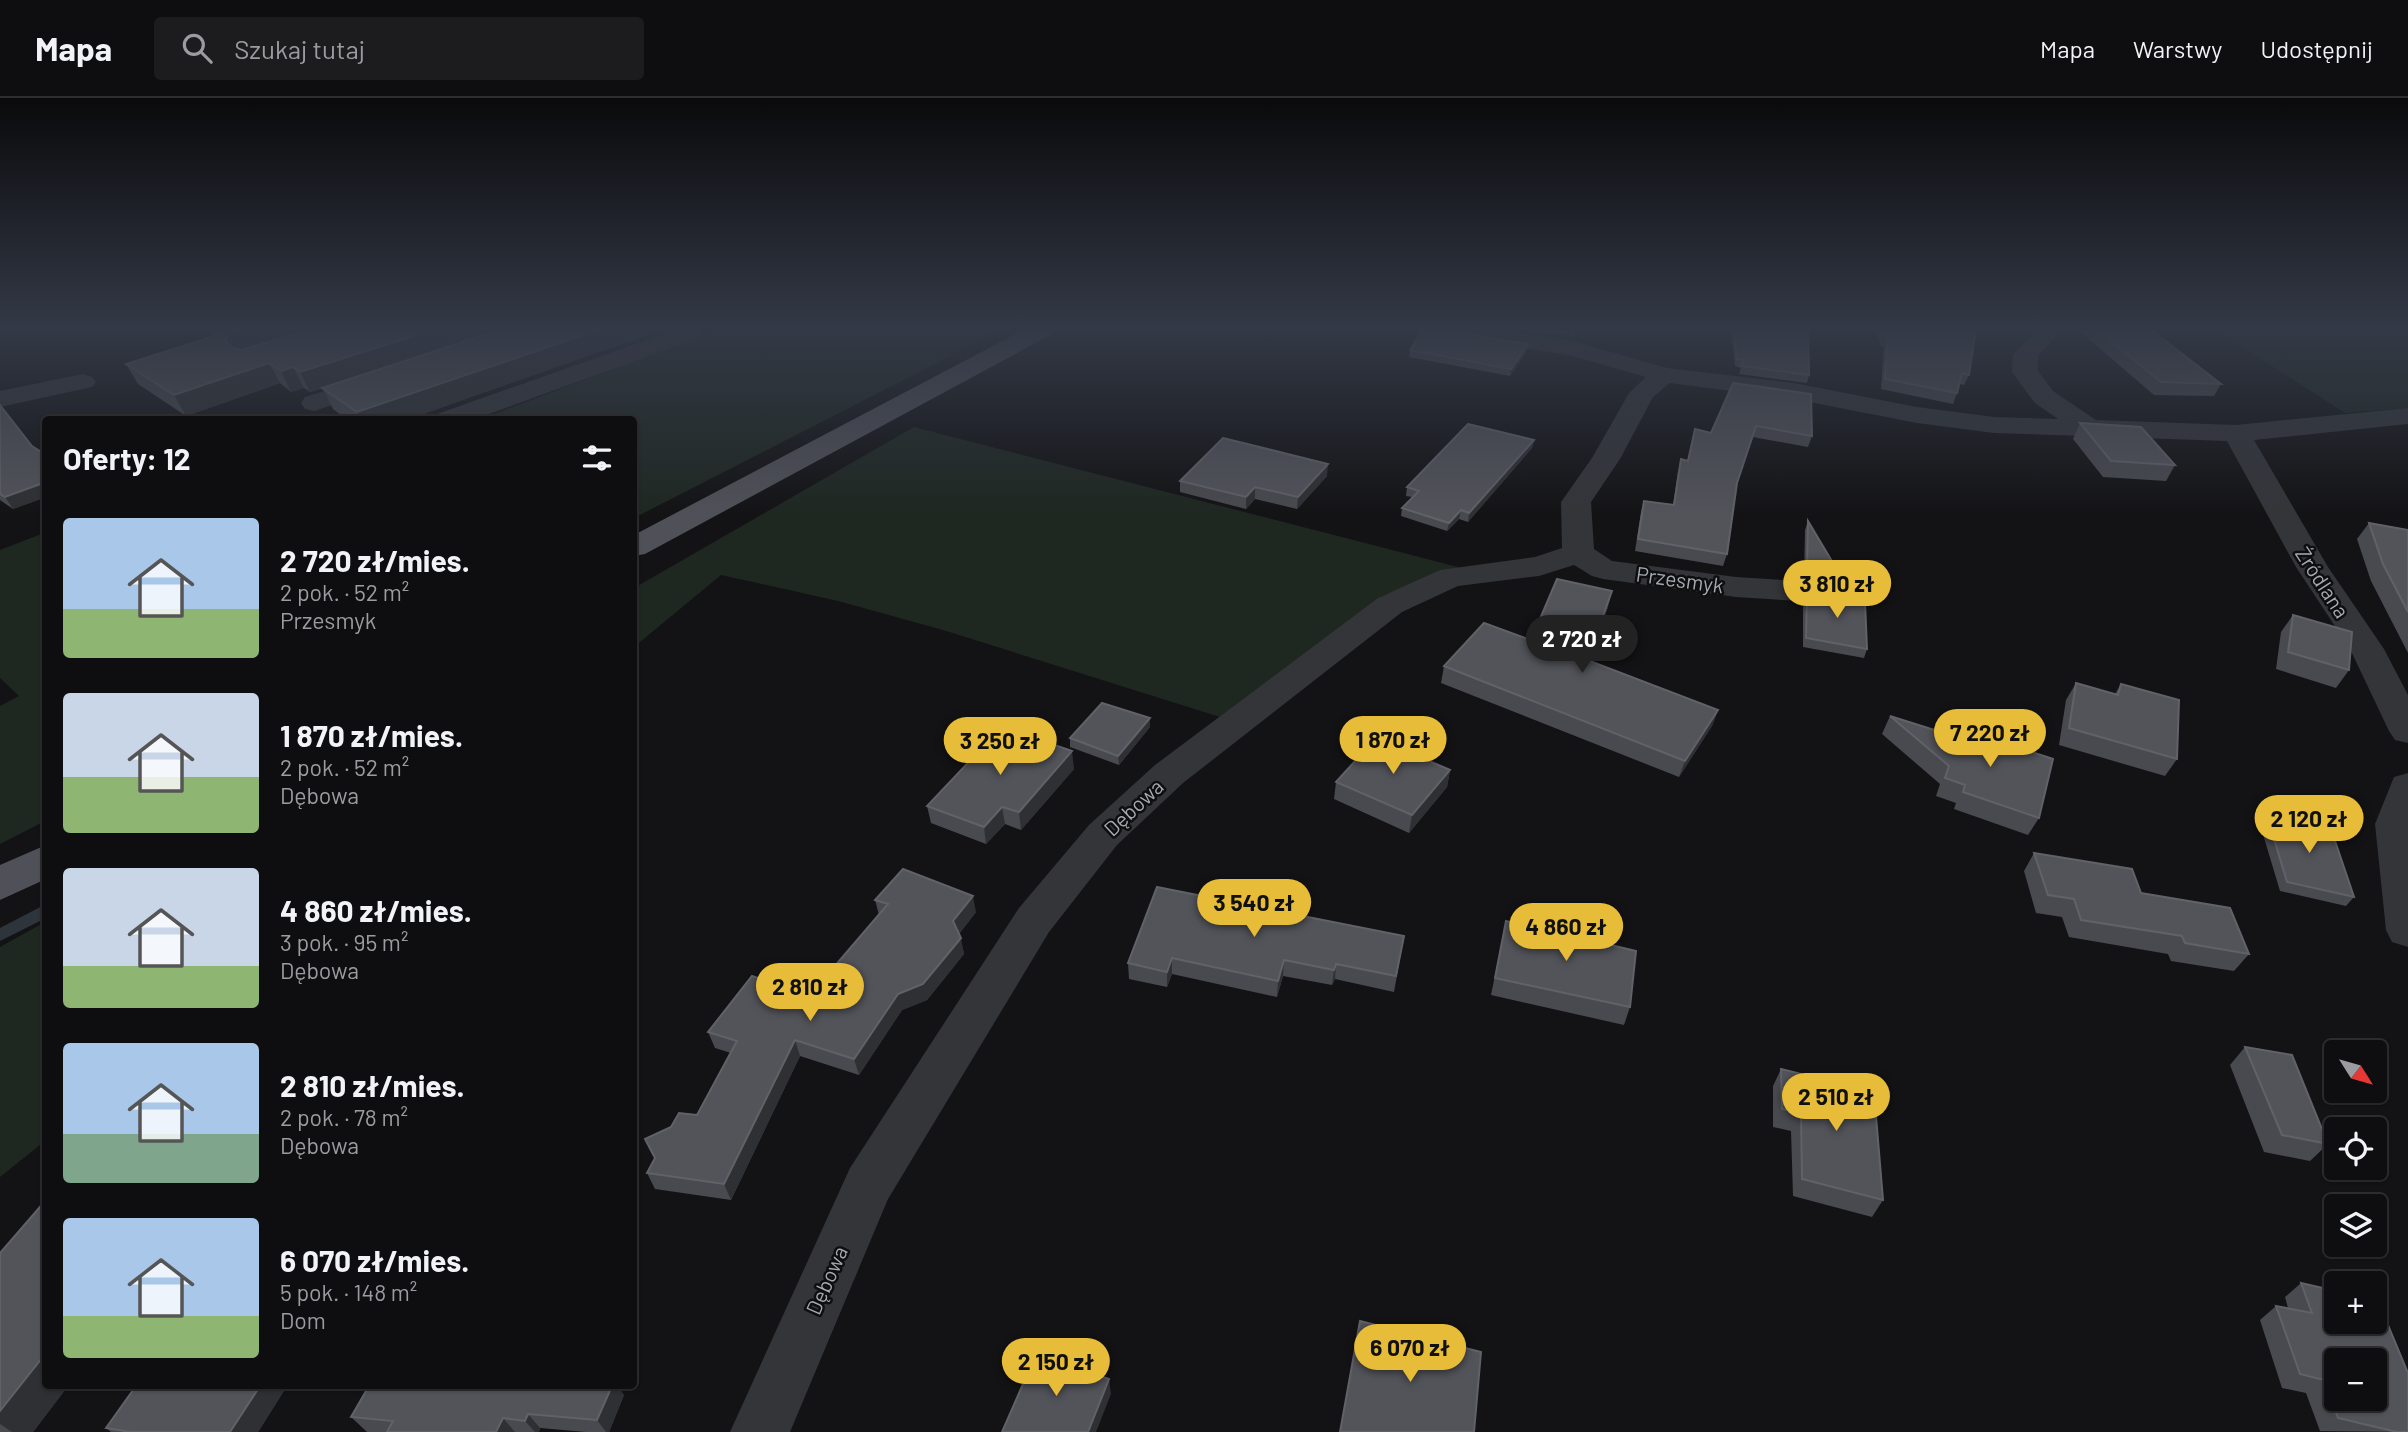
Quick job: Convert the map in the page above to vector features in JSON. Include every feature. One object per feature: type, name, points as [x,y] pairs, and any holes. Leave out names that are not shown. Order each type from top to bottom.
[{"type":"main road","points":[[637,545],[926,391]]},
{"type":"main road","points":[[0,884],[42,862]]},
{"type":"street","points":[[0,399],[38,391]]},
{"type":"street","points":[[314,403],[349,391]]},
{"type":"street","points":[[458,416],[527,391]]},
{"type":"street","points":[[1578,552],[1576,502],[1606,458],[1644,391]]},
{"type":"street","points":[[1795,391],[1917,415],[1994,425],[2236,433],[2408,416]]},
{"type":"street","points":[[2040,391],[2089,428]]},
{"type":"street","name":"Źródlana","points":[[2236,433],[2312,567],[2367,649],[2408,731]]},
{"type":"street","name":"Przesmyk","points":[[1578,552],[1603,569],[1736,587],[1829,593]]},
{"type":"street","name":"Dębowa","points":[[760,1432],[868,1185],[1034,920],[1103,835],[1169,774],[1390,605],[1451,577],[1539,566],[1578,552]]},
{"type":"street","points":[[2408,786],[2395,824],[2408,930]]},
{"type":"shaded area","points":[[554,391],[881,391],[637,516],[637,416],[490,416]]},
{"type":"shaded area","points":[[2311,391],[2408,391],[2408,408],[2345,413]]},
{"type":"shaded area","points":[[914,427],[1462,568],[1384,595],[1220,717],[943,630],[838,601],[721,575],[637,645],[637,586]]},
{"type":"shaded area","points":[[42,534],[42,823],[0,844],[0,706],[19,696],[0,678],[0,550]]},
{"type":"shaded area","points":[[42,924],[42,1143],[0,1177],[0,947]]},
{"type":"building","points":[[168,391],[185,391],[174,395]]},
{"type":"building","points":[[327,391],[418,391],[357,412]]},
{"type":"building","points":[[1729,391],[1811,394],[1812,436],[1756,426],[1737,483],[1727,554],[1638,539],[1644,501],[1674,505],[1681,459],[1688,461],[1695,429],[1711,433]]},
{"type":"building","points":[[0,405],[32,446],[42,452],[42,483],[5,497],[0,494]]},
{"type":"building","points":[[2080,423],[2141,427],[2175,465],[2111,461]]},
{"type":"building","points":[[1468,424],[1534,440],[1469,513],[1461,510],[1449,523],[1402,508],[1419,491],[1407,487]]},
{"type":"building","points":[[1223,438],[1328,464],[1298,497],[1255,487],[1246,497],[1180,481]]},
{"type":"building","points":[[1808,521],[1839,573],[1807,570]]},
{"type":"building","points":[[2369,523],[2408,530],[2408,612],[2383,564]]},
{"type":"building","points":[[1557,579],[1612,591],[1587,660],[1718,710],[1685,761],[1444,666],[1484,623],[1531,640]]},
{"type":"building","points":[[1848,590],[1854,600],[1865,602],[1867,649],[1806,638],[1807,595],[1833,597],[1845,594]]},
{"type":"building","points":[[2293,615],[2352,632],[2349,670],[2288,652]]},
{"type":"building","points":[[2076,683],[2118,695],[2121,684],[2179,700],[2177,759],[2069,728]]},
{"type":"building","points":[[1102,703],[1150,718],[1118,756],[1070,738]]},
{"type":"building","points":[[1890,716],[1985,746],[1987,737],[2053,759],[2039,818],[1963,792],[1965,785],[1945,778],[1949,766]]},
{"type":"building","points":[[1002,727],[1072,751],[1019,812],[1002,807],[984,827],[927,806]]},
{"type":"building","points":[[1376,738],[1450,770],[1412,815],[1336,782]]},
{"type":"building","points":[[2266,812],[2330,826],[2354,897],[2287,882]]},
{"type":"building","points":[[2034,853],[2132,869],[2141,893],[2230,908],[2249,954],[2185,943],[2182,936],[2081,920],[2074,899],[2048,895]]},
{"type":"building","points":[[903,869],[973,896],[953,921],[961,938],[923,984],[898,994],[854,1059],[795,1040],[724,1184],[647,1173],[655,1158],[645,1139],[671,1127],[679,1113],[697,1115],[737,1041],[708,1032],[752,976],[810,995],[888,904],[875,900]]},
{"type":"building","points":[[1157,887],[1404,936],[1396,976],[1336,964],[1334,970],[1284,960],[1278,981],[1172,958],[1167,972],[1128,963]]},
{"type":"building","points":[[1506,921],[1533,927],[1533,923],[1636,951],[1630,1007],[1495,978]]},
{"type":"building","points":[[2245,1047],[2292,1055],[2324,1134],[2324,1143],[2282,1135]]},
{"type":"building","points":[[1781,1069],[1874,1092],[1883,1200],[1802,1179],[1801,1114],[1782,1109]]},
{"type":"building","points":[[42,1205],[42,1358],[0,1411],[0,1253]]},
{"type":"building","points":[[2301,1283],[2324,1288],[2324,1334],[2387,1334],[2387,1323],[2408,1373],[2408,1432],[2397,1432],[2338,1418],[2335,1411],[2387,1411],[2387,1348],[2324,1348],[2324,1380],[2300,1374],[2276,1306],[2312,1313]]},
{"type":"building","points":[[1360,1321],[1481,1352],[1474,1432],[1340,1432]]},
{"type":"building","points":[[1037,1352],[1109,1379],[1088,1432],[1002,1432]]},
{"type":"building","points":[[134,1389],[258,1389],[230,1432],[131,1432],[106,1428]]},
{"type":"building","points":[[367,1389],[611,1389],[597,1420],[528,1414],[525,1421],[503,1418],[496,1432],[387,1432],[393,1421],[351,1417]]},
{"type":"waterway","points":[[0,935],[42,912]]}]
